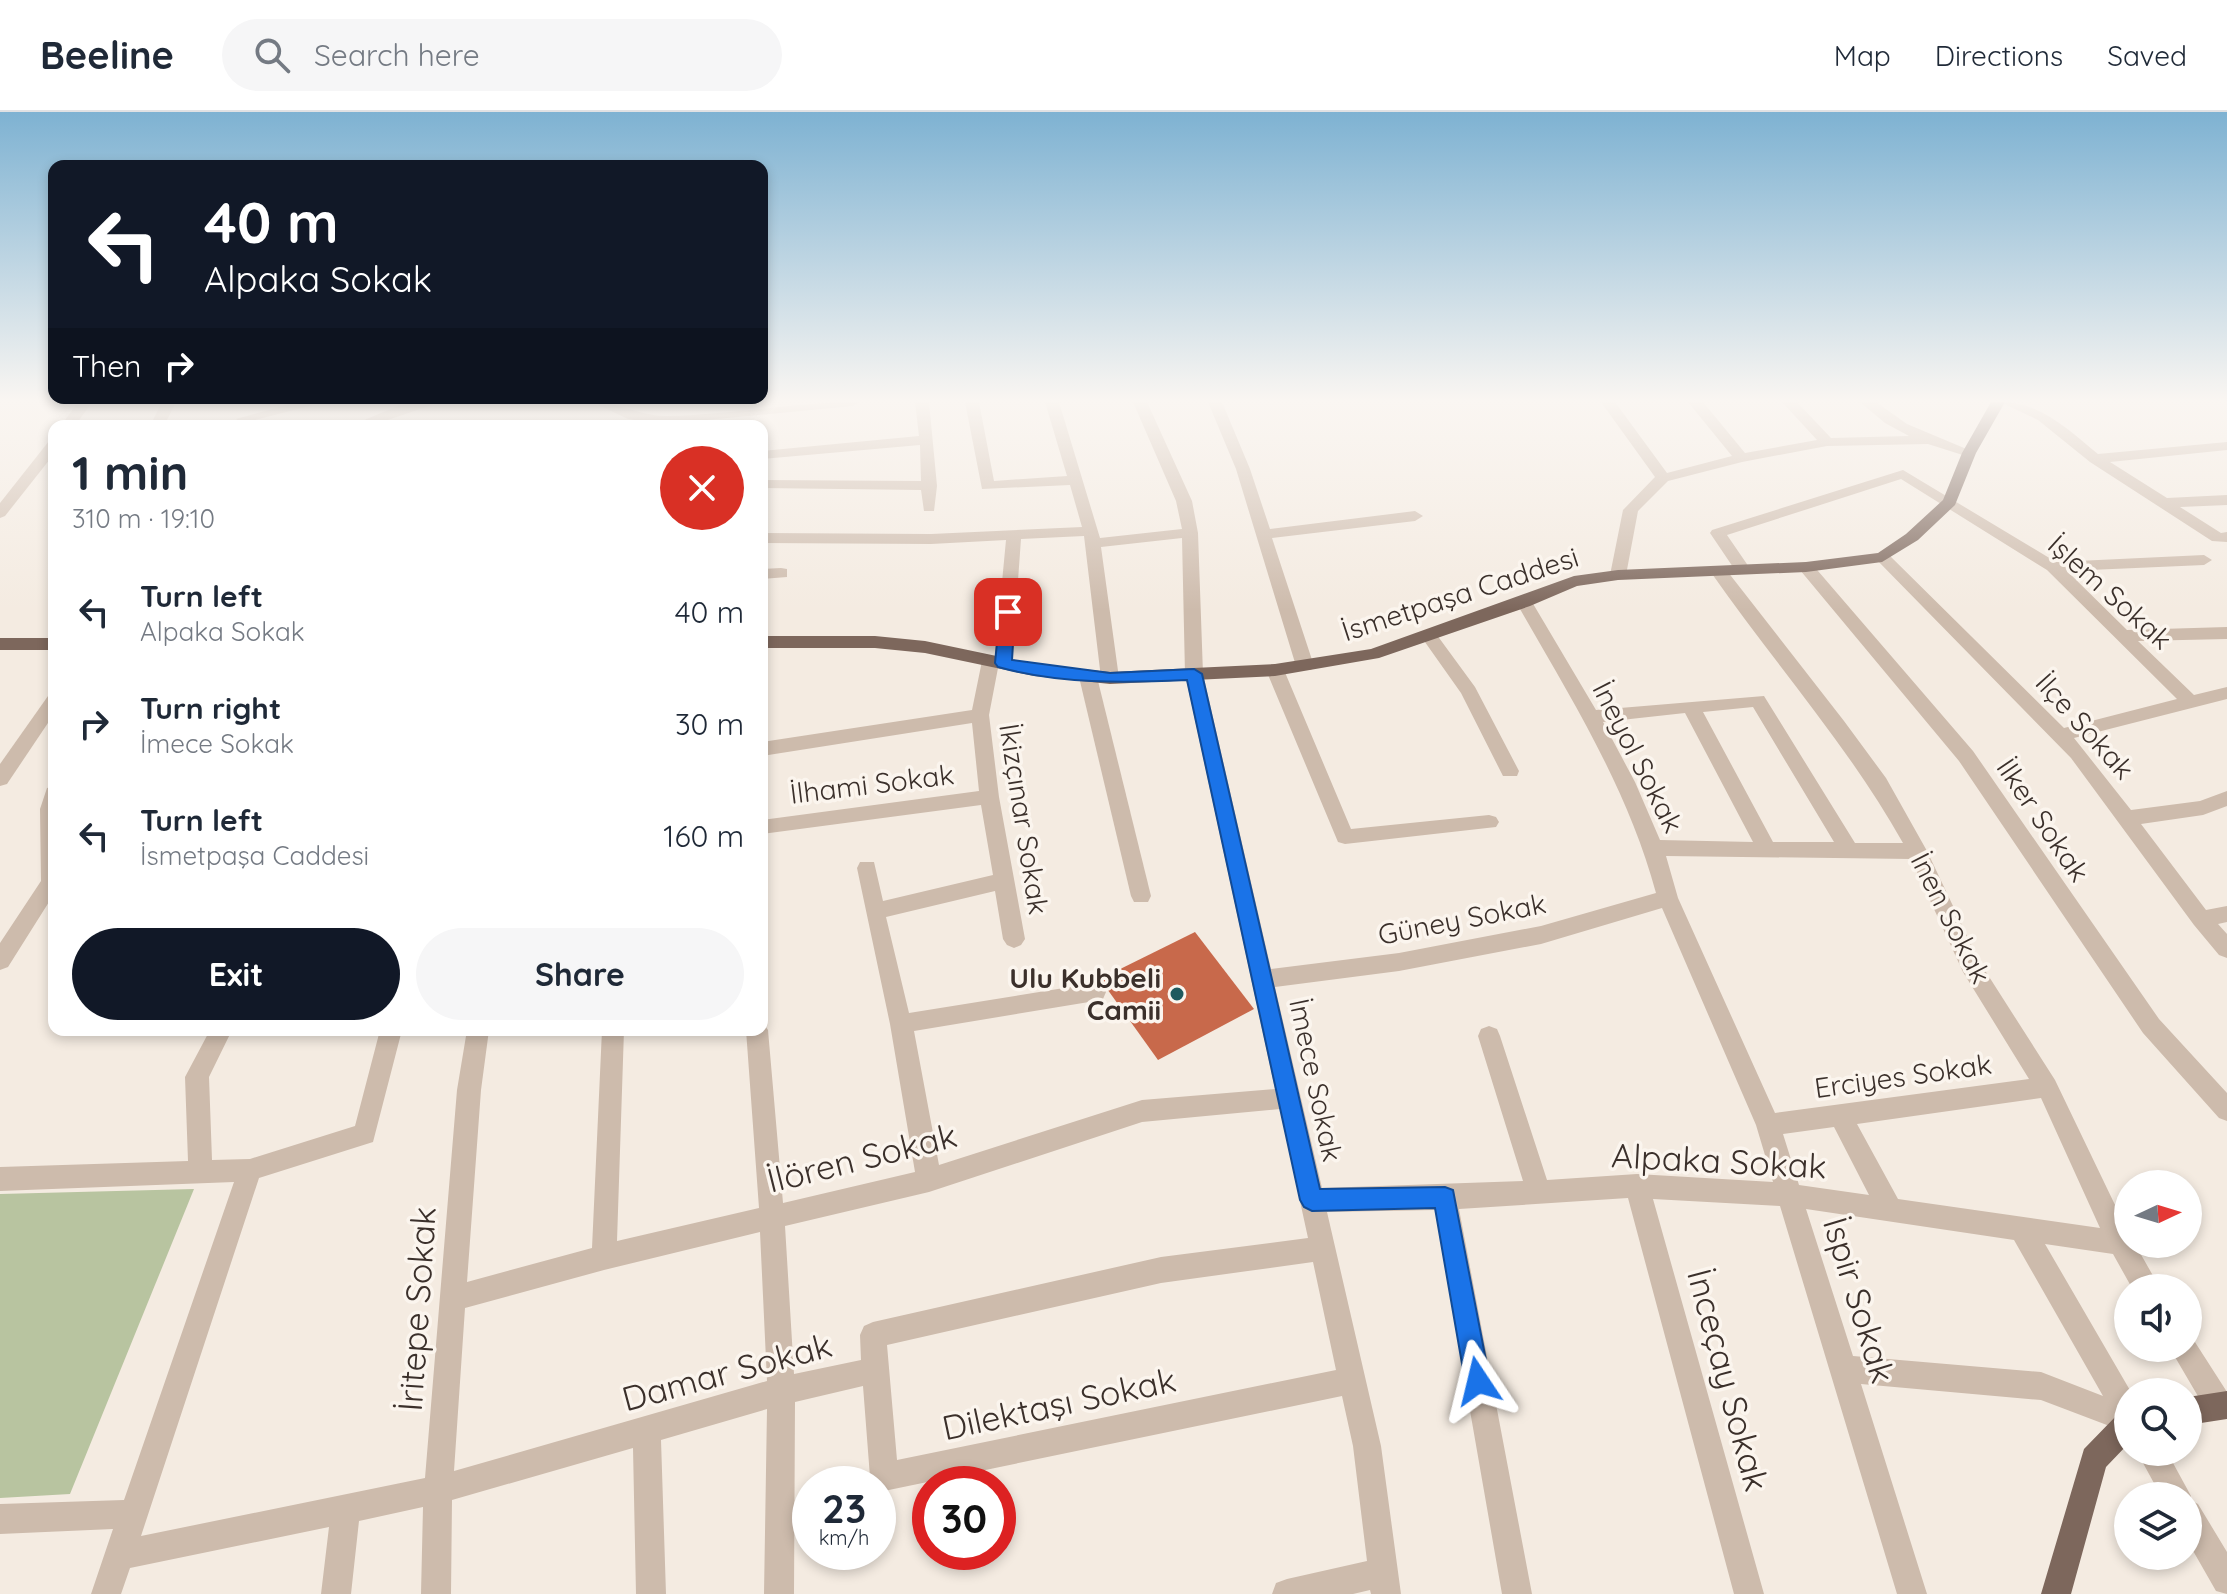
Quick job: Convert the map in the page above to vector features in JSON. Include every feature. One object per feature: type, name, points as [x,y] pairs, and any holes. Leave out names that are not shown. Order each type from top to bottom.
[{"type":"main road","name":"İsmetpaşa Caddesi","points":[[768,642],[875,642],[925,647],[997,662],[1110,678],[1305,666],[1373,654],[1524,602],[1574,581],[1618,575],[1806,567],[1882,557],[1912,537],[1950,502],[1962,471]]},
{"type":"main road","points":[[1,645],[48,644]]},
{"type":"main road","points":[[2202,1409],[2223,1405]]},
{"type":"main road","points":[[2056,1594],[2094,1459],[2114,1435]]},
{"type":"street","points":[[0,513],[33,471]]},
{"type":"street","points":[[929,471],[929,508]]},
{"type":"street","points":[[984,471],[987,486],[1077,480]]},
{"type":"street","points":[[1074,471],[1092,537],[1110,678]]},
{"type":"street","name":"İmece Sokak","points":[[1171,471],[1184,501],[1190,533],[1194,674],[1367,1446],[1385,1583]]},
{"type":"street","points":[[1244,471],[1305,666]]},
{"type":"street","points":[[1658,471],[1663,478]]},
{"type":"street","points":[[1618,575],[1631,510],[1663,478],[1690,471]]},
{"type":"street","points":[[2114,471],[2223,538]]},
{"type":"street","name":"İşlem Sokak","points":[[1743,570],[1718,533],[1903,474],[2053,567],[2190,702]]},
{"type":"street","points":[[768,484],[930,486]]},
{"type":"street","points":[[2163,503],[2227,500]]},
{"type":"street","points":[[1265,534],[1415,516]]},
{"type":"street","points":[[768,538],[931,539],[1014,534],[1092,537],[1190,533]]},
{"type":"street","name":"İkizçınar Sokak","points":[[1014,534],[997,662],[980,715],[989,797],[1014,939]]},
{"type":"street","name":"İlçe Sokak","points":[[1882,557],[2078,753],[2201,919],[2227,949]]},
{"type":"street","points":[[2053,567],[2204,560]]},
{"type":"street","name":"İlker Sokak","points":[[1806,567],[1966,756],[2151,1026],[2227,1110]]},
{"type":"street","name":"İnen Sokak","points":[[1718,571],[1838,725],[1879,783],[1917,851],[1971,966],[2047,1087],[2114,1230]]},
{"type":"street","points":[[768,574],[781,573]]},
{"type":"street","name":"İneyol Sokak","points":[[1524,602],[1634,798],[1654,848],[1668,898],[1728,1030]]},
{"type":"street","points":[[2123,636],[2227,633]]},
{"type":"street","points":[[1428,635],[1469,691],[1510,771]]},
{"type":"street","points":[[1275,670],[1345,837],[1489,822]]},
{"type":"street","points":[[1088,677],[1141,896]]},
{"type":"street","points":[[2060,735],[2227,693]]},
{"type":"street","points":[[1589,717],[1758,700],[1849,850]]},
{"type":"street","points":[[1691,707],[1767,849]]},
{"type":"street","points":[[0,779],[48,709]]},
{"type":"street","points":[[768,748],[980,715]]},
{"type":"street","name":"İlhami Sokak","points":[[768,826],[989,797]]},
{"type":"street","points":[[2128,818],[2203,808],[2227,798]]},
{"type":"street","points":[[1654,848],[1917,851]]},
{"type":"street","points":[[867,868],[901,1024],[929,1180]]},
{"type":"street","points":[[874,911],[1003,881]]},
{"type":"street","points":[[0,961],[7,938],[48,887]]},
{"type":"street","name":"Güney Sokak","points":[[1263,979],[1399,962],[1541,935],[1668,898]]},
{"type":"street","points":[[2201,919],[2227,914]]},
{"type":"street","points":[[901,1024],[1095,992]]},
{"type":"street","name":"İspir Sokak","points":[[1728,1030],[1768,1125],[1912,1594]]},
{"type":"street","points":[[200,1172],[197,1077],[218,1036]]},
{"type":"street","points":[[0,1179],[250,1170],[365,1134],[390,1036]]},
{"type":"street","name":"İritepe Sokak","points":[[436,1594],[438,1490],[469,1090],[477,1036]]},
{"type":"street","points":[[604,1257],[613,1036]]},
{"type":"street","points":[[757,1036],[772,1216],[781,1391],[779,1594]]},
{"type":"street","points":[[1489,1036],[1538,1190]]},
{"type":"street","name":"Erciyes Sokak","points":[[1768,1125],[2047,1087]]},
{"type":"street","name":"İlören Sokak","points":[[455,1298],[604,1257],[929,1180],[1142,1111],[1288,1098]]},
{"type":"street","points":[[1840,1115],[1890,1209]]},
{"type":"street","points":[[106,1594],[250,1170]]},
{"type":"street","name":"Alpaka Sokak","points":[[1312,1200],[1445,1198],[1637,1186],[1789,1195],[2114,1242]]},
{"type":"street","name":"İnceçay Sokak","points":[[1637,1186],[1749,1594]]},
{"type":"street","points":[[1445,1198],[1517,1594]]},
{"type":"street","points":[[2022,1229],[2114,1394]]},
{"type":"street","name":"Damar Sokak","points":[[119,1555],[438,1490],[781,1391],[875,1370],[873,1335],[1161,1270],[1322,1248]]},
{"type":"street","points":[[2194,1362],[2223,1405]]},
{"type":"street","points":[[1842,1369],[2041,1386],[2114,1414]]},
{"type":"street","name":"Dilektaşı Sokak","points":[[875,1370],[884,1477],[1353,1380]]},
{"type":"street","points":[[647,1431],[651,1594]]},
{"type":"street","points":[[336,1594],[346,1509]]},
{"type":"street","points":[[0,1519],[133,1514]]},
{"type":"street","points":[[2202,1538],[2227,1580]]},
{"type":"street","points":[[1287,1594],[1385,1583]]},
{"type":"green space","points":[[194,1189],[70,1494],[0,1498],[0,1194]]},
{"type":"building","name":"Ulu Kubbeli Camii","points":[[1195,932],[1254,1009],[1158,1060],[1100,979]]},
{"type":"place","name":"Ulu Kubbeli Camii","points":[[1177,994]]},
{"type":"route","points":[[1008,612],[1003,663],[1088,677],[1194,674],[1312,1200],[1445,1198],[1478,1381]]}]
